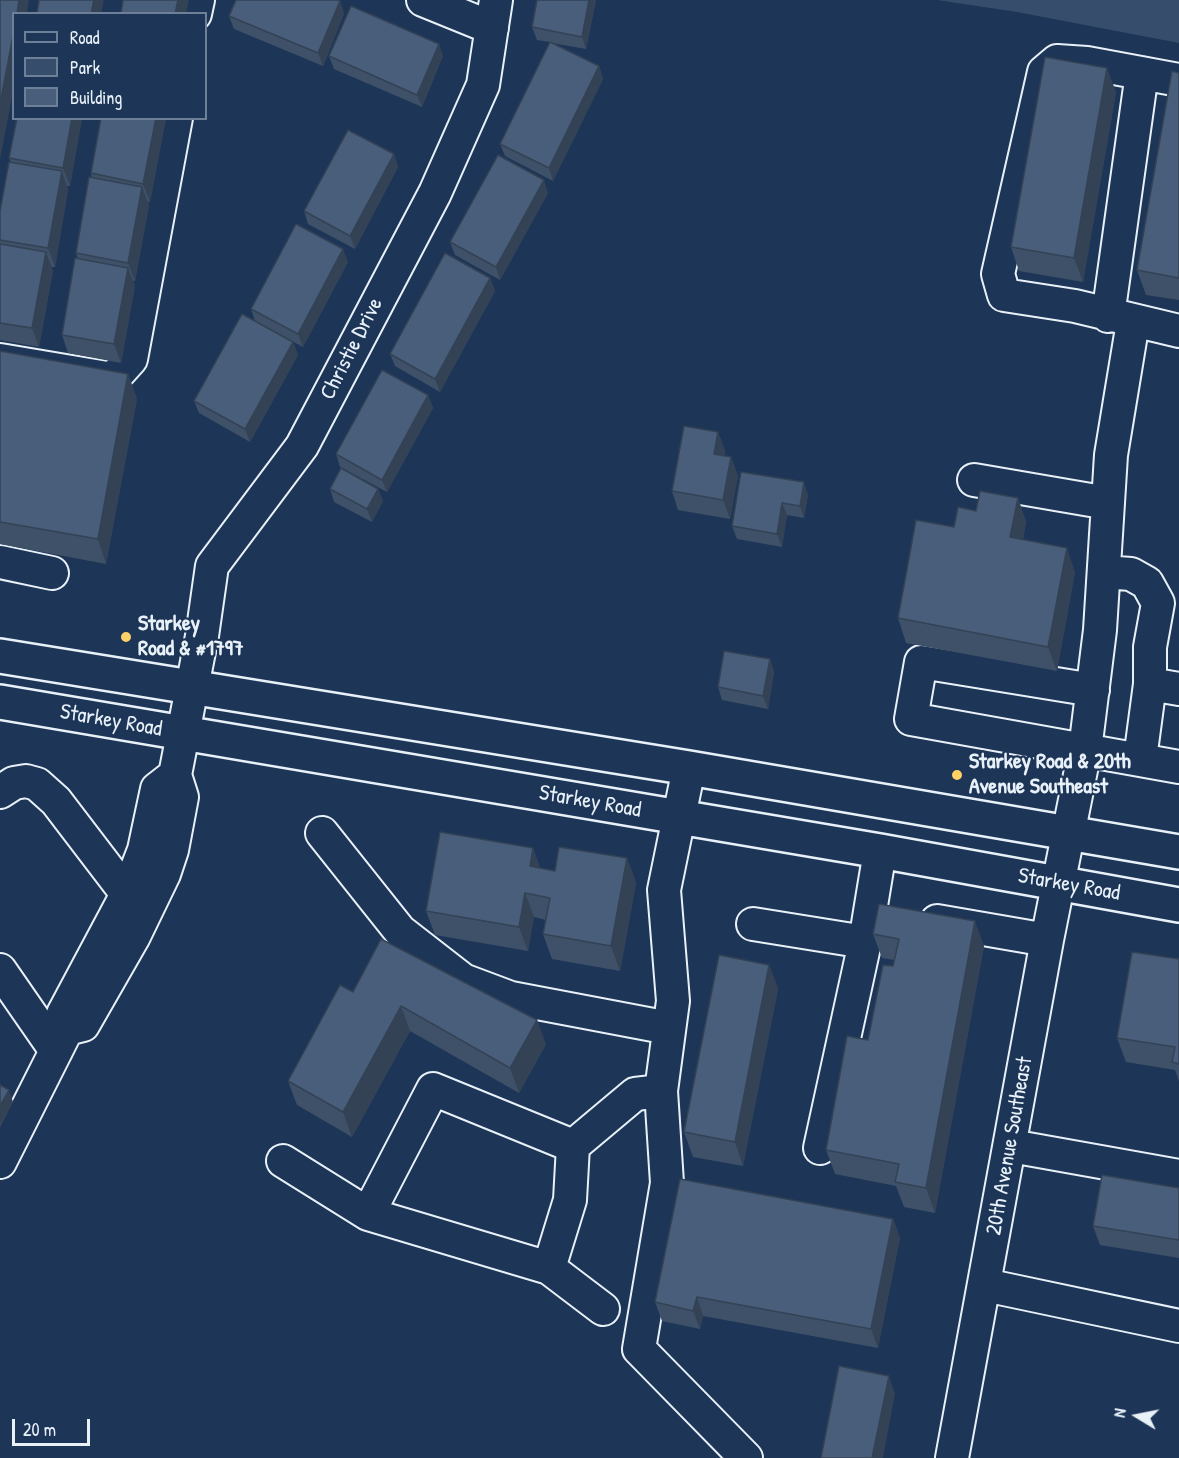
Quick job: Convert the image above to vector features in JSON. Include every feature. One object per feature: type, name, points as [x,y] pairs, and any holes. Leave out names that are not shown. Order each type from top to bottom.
[{"type":"main road","name":"Starkey Road","points":[[0,656],[689,768],[1179,852]]},
{"type":"main road","name":"Starkey Road","points":[[0,702],[880,851],[1179,905]]},
{"type":"street","points":[[423,0],[494,14]]},
{"type":"street","name":"Christie Drive","points":[[137,902],[164,874],[172,850],[182,797],[175,775],[212,566],[302,446],[435,194],[483,85],[494,14]]},
{"type":"street","points":[[1179,80],[1057,61],[1044,72],[998,274],[1004,295],[1075,306],[1121,319],[1179,331]]},
{"type":"street","name":"20th Avenue Southeast","points":[[952,1458],[1067,833],[1085,750],[1104,572],[1121,319],[1142,73]]},
{"type":"street","points":[[0,360],[112,379],[130,359],[176,120]]},
{"type":"street","points":[[974,480],[1108,503]]},
{"type":"street","points":[[0,562],[52,573]]},
{"type":"street","points":[[1104,572],[1131,574],[1147,583],[1169,605],[1150,647],[1165,687],[1140,759]]},
{"type":"street","points":[[1093,690],[921,662],[911,719],[1179,767]]},
{"type":"street","points":[[689,768],[664,890],[673,1000],[661,1091],[667,1183],[639,1349],[746,1458]]},
{"type":"street","points":[[0,792],[14,783],[26,781],[37,784],[56,801],[137,902],[83,1025],[62,1040],[0,1162]]},
{"type":"street","points":[[322,834],[400,931],[463,980],[511,998],[669,1028]]},
{"type":"street","points":[[880,851],[891,913]]},
{"type":"street","points":[[891,913],[1047,940]]},
{"type":"street","points":[[820,1148],[865,942],[891,913]]},
{"type":"street","points":[[753,924],[865,942]]},
{"type":"street","points":[[0,970],[62,1040]]},
{"type":"street","points":[[368,1214],[433,1089],[573,1146]]},
{"type":"street","points":[[549,1268],[570,1200],[573,1146],[635,1094],[661,1091]]},
{"type":"street","points":[[1011,1146],[1179,1176]]},
{"type":"street","points":[[283,1161],[368,1214],[549,1268],[603,1309]]},
{"type":"street","points":[[985,1285],[1179,1326]]},
{"type":"green space","points":[[937,0],[1179,0],[1179,43],[1017,12]]},
{"type":"building","points":[[0,0],[19,0],[17,12],[12,12],[12,41],[0,104]]},
{"type":"building","points":[[39,0],[94,0],[91,12],[37,12]]},
{"type":"building","points":[[123,0],[178,0],[175,12],[121,12]]},
{"type":"building","points":[[236,0],[340,1],[318,53],[229,16]]},
{"type":"building","points":[[537,0],[589,0],[582,37],[532,27]]},
{"type":"building","points":[[351,6],[439,44],[417,95],[329,56]]},
{"type":"building","points":[[550,42],[599,66],[549,168],[500,144]]},
{"type":"building","points":[[1045,57],[1107,68],[1074,258],[1011,247]]},
{"type":"building","points":[[1172,71],[1179,73],[1179,278],[1137,270]]},
{"type":"building","points":[[17,120],[72,120],[63,168],[9,158]]},
{"type":"building","points":[[101,120],[156,120],[143,184],[91,173]]},
{"type":"building","points":[[348,130],[394,154],[350,236],[304,211]]},
{"type":"building","points":[[498,155],[544,180],[496,267],[450,242]]},
{"type":"building","points":[[9,162],[62,171],[48,248],[0,240],[0,211]]},
{"type":"building","points":[[89,177],[142,187],[128,263],[76,253]]},
{"type":"building","points":[[296,224],[343,249],[298,334],[251,309]]},
{"type":"building","points":[[0,244],[46,252],[32,328],[0,323]]},
{"type":"building","points":[[445,253],[490,278],[435,379],[390,354]]},
{"type":"building","points":[[75,258],[128,268],[114,344],[62,335]]},
{"type":"building","points":[[242,314],[293,342],[245,429],[194,401]]},
{"type":"building","points":[[0,351],[128,374],[98,539],[0,522]]},
{"type":"building","points":[[382,370],[428,395],[382,480],[336,454]]},
{"type":"building","points":[[684,426],[718,432],[714,454],[731,457],[723,500],[672,491]]},
{"type":"building","points":[[341,468],[378,489],[367,509],[330,489]]},
{"type":"building","points":[[741,472],[804,482],[800,506],[782,503],[777,534],[732,526]]},
{"type":"building","points":[[980,491],[1018,498],[1010,537],[1067,548],[1048,647],[898,618],[916,520],[954,527],[958,507],[976,511]]},
{"type":"building","points":[[724,651],[770,659],[763,696],[718,687]]},
{"type":"building","points":[[440,832],[533,848],[530,866],[555,871],[559,847],[627,858],[611,946],[543,934],[550,898],[525,893],[519,927],[426,911]]},
{"type":"building","points":[[879,904],[975,921],[926,1188],[895,1182],[899,1164],[826,1150],[847,1036],[868,1040],[883,965],[893,966],[899,939],[873,934]]},
{"type":"building","points":[[381,939],[537,1020],[510,1068],[401,1006],[343,1112],[288,1081],[340,985],[353,992]]},
{"type":"building","points":[[1132,952],[1179,959],[1179,1064],[1172,1062],[1175,1047],[1117,1038]]},
{"type":"building","points":[[719,955],[769,965],[735,1142],[684,1132]]},
{"type":"building","points":[[0,1085],[9,1090],[0,1106]]},
{"type":"building","points":[[1102,1175],[1179,1188],[1179,1240],[1093,1226]]},
{"type":"building","points":[[680,1179],[893,1219],[871,1329],[697,1297],[693,1311],[655,1302]]},
{"type":"building","points":[[839,1366],[889,1376],[872,1458],[821,1458]]},
{"type":"place","name":"Starkey Road & #1797","points":[[126,637]]},
{"type":"place","name":"Starkey Road & 20th Avenue Southeast","points":[[957,775]]}]
